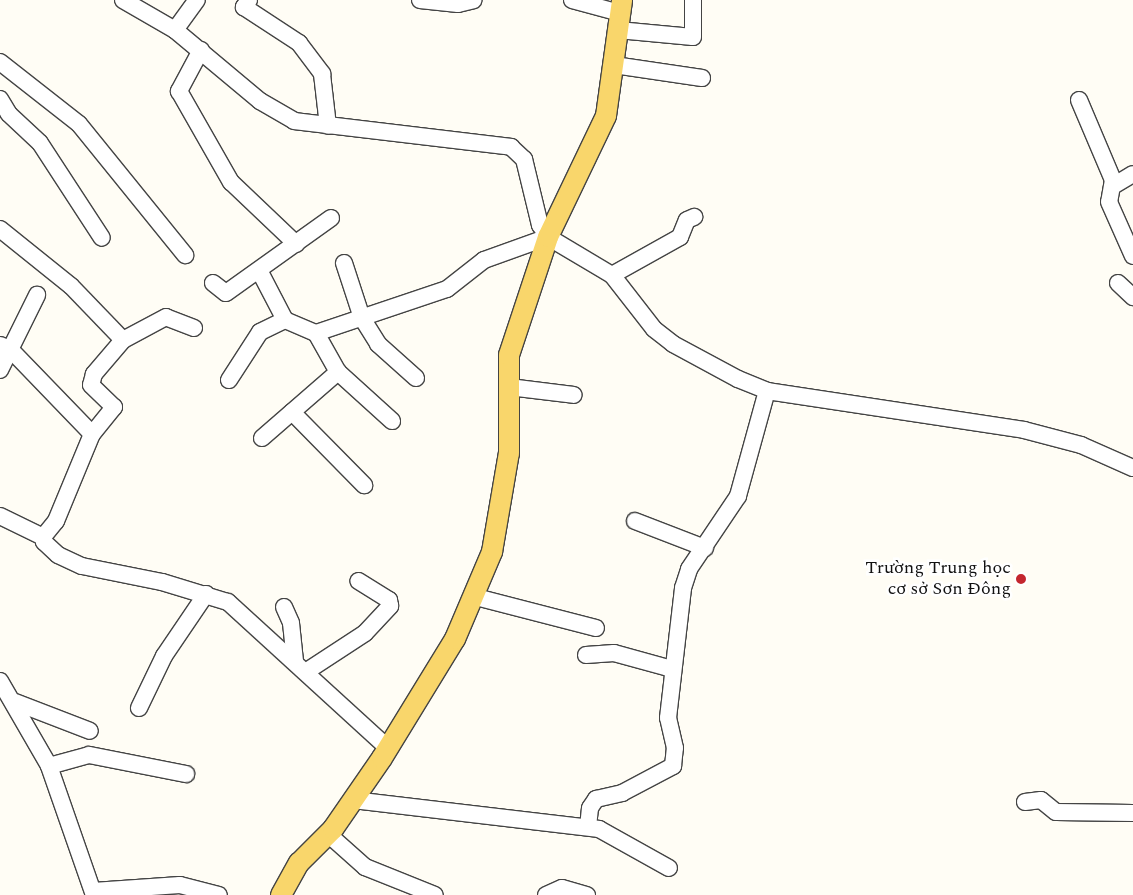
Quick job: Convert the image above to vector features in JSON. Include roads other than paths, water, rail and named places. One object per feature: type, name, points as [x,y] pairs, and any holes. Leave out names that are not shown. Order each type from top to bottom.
[{"type":"main road","points":[[281,895],[299,863],[328,834],[388,748],[455,639],[492,552],[509,453],[509,355],[548,237],[606,116],[620,14]]},
{"type":"street","points":[[123,0],[175,30],[278,114],[328,126],[511,147],[524,159],[540,225],[548,237],[612,275],[654,329],[673,344],[766,391],[1024,430],[1081,445],[1133,468]]},
{"type":"street","points":[[175,30],[197,0]]},
{"type":"street","points":[[249,0],[244,7],[299,43],[322,74],[328,126]]},
{"type":"street","points":[[420,0],[458,4],[474,0]]},
{"type":"street","points":[[572,0],[693,37],[693,0]]},
{"type":"street","points":[[200,50],[180,91],[231,182],[296,244]]},
{"type":"street","points":[[0,62],[80,124],[185,255]]},
{"type":"street","points":[[614,65],[702,78]]},
{"type":"street","points":[[0,99],[9,114],[40,143],[102,238]]},
{"type":"street","points":[[1079,100],[1113,186],[1110,202],[1133,256]]},
{"type":"street","points":[[1113,186],[1133,174]]},
{"type":"street","points":[[612,275],[680,237],[687,220],[694,217]]},
{"type":"street","points":[[213,283],[224,294],[260,272],[331,218]]},
{"type":"street","points":[[0,229],[71,286],[123,340]]},
{"type":"street","points":[[316,333],[447,289],[484,260],[548,237]]},
{"type":"street","points":[[344,263],[362,318],[378,344],[416,378]]},
{"type":"street","points":[[260,272],[285,320],[316,333],[338,372],[392,421]]},
{"type":"street","points":[[1118,283],[1133,297]]},
{"type":"street","points":[[0,370],[5,347],[37,295]]},
{"type":"street","points":[[42,537],[56,521],[92,434],[114,407],[90,380],[123,340],[166,317],[194,328]]},
{"type":"street","points":[[229,380],[260,332],[285,320]]},
{"type":"street","points":[[5,347],[92,434]]},
{"type":"street","points":[[262,438],[338,372]]},
{"type":"street","points":[[509,388],[574,394]]},
{"type":"street","points":[[588,827],[590,808],[596,800],[622,793],[673,766],[675,748],[668,718],[672,669],[683,588],[705,548],[738,496],[766,391]]},
{"type":"street","points":[[292,412],[364,485]]},
{"type":"street","points":[[0,516],[42,537],[58,555],[82,566],[206,594],[247,616],[388,748]]},
{"type":"street","points":[[635,521],[705,548]]},
{"type":"street","points":[[301,666],[365,633],[390,606],[389,600],[358,581]]},
{"type":"street","points":[[139,708],[164,656],[206,594]]},
{"type":"street","points":[[472,596],[596,628]]},
{"type":"street","points":[[284,607],[293,632],[301,666]]},
{"type":"street","points":[[586,655],[614,653],[672,669]]},
{"type":"street","points":[[0,681],[50,766],[94,893],[180,885],[219,895]]},
{"type":"street","points":[[14,702],[90,731]]},
{"type":"street","points":[[50,766],[89,755],[186,774]]},
{"type":"street","points":[[353,800],[588,827],[613,834],[669,868]]},
{"type":"street","points":[[1025,802],[1041,800],[1056,812],[1133,813]]},
{"type":"street","points":[[328,834],[365,867],[435,895]]},
{"type":"street","points":[[546,895],[562,888],[587,895]]},
{"type":"place","name":"Trường Trung học cơ sở Sơn Đông","points":[[1021,579]]}]
